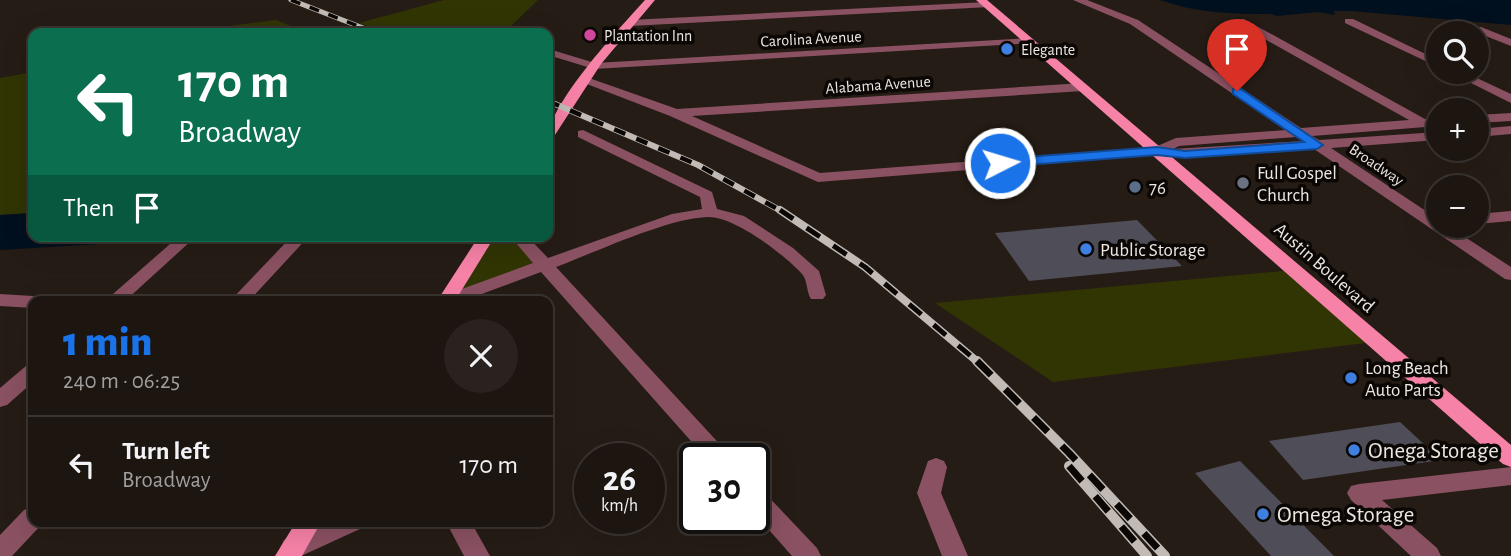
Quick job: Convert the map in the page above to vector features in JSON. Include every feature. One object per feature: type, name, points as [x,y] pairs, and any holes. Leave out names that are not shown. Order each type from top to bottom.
[{"type":"main road","points":[[553,128],[594,66],[650,0]]},
{"type":"main road","name":"Austin Boulevard","points":[[984,2],[1511,458]]},
{"type":"main road","points":[[449,296],[483,242]]},
{"type":"main road","points":[[290,552],[306,527]]},
{"type":"street","name":"Broadway","points":[[1078,0],[1134,22],[1426,216]]},
{"type":"street","points":[[630,23],[984,2]]},
{"type":"street","points":[[1240,21],[1426,125]]},
{"type":"street","points":[[1349,21],[1426,58]]},
{"type":"street","points":[[1489,34],[1511,43]]},
{"type":"street","name":"Carolina Avenue","points":[[594,66],[1029,41]]},
{"type":"street","points":[[553,53],[594,66]]},
{"type":"street","points":[[585,81],[675,113],[818,178],[1157,151],[1185,154],[1426,135]]},
{"type":"street","points":[[1480,84],[1511,99]]},
{"type":"street","name":"Alabama Avenue","points":[[675,113],[1083,87]]},
{"type":"street","points":[[1489,118],[1511,117]]},
{"type":"street","points":[[1157,151],[1176,142],[1426,123]]},
{"type":"street","points":[[1489,132],[1511,130]]},
{"type":"street","points":[[583,134],[707,195],[710,212]]},
{"type":"street","points":[[460,296],[678,216],[710,212],[737,219],[787,252],[813,275],[817,295]]},
{"type":"street","points":[[1489,218],[1511,216]]},
{"type":"street","name":"Broadway","points":[[1458,238],[1511,275]]},
{"type":"street","points":[[120,296],[182,242]]},
{"type":"street","points":[[244,296],[295,242]]},
{"type":"street","points":[[524,242],[705,443]]},
{"type":"street","points":[[0,300],[28,302]]},
{"type":"street","points":[[0,400],[28,376]]},
{"type":"street","points":[[936,467],[929,493],[955,556]]},
{"type":"street","points":[[1428,556],[1359,493],[1511,476]]},
{"type":"street","points":[[770,514],[808,556]]},
{"type":"street","points":[[0,552],[28,522]]},
{"type":"street","points":[[290,552],[341,527]]},
{"type":"street","points":[[461,527],[477,556]]},
{"type":"green space","points":[[444,0],[538,0],[509,28],[372,28],[359,23]]},
{"type":"green space","points":[[276,20],[296,28],[213,28]]},
{"type":"green space","points":[[28,73],[28,213],[0,215],[0,78]]},
{"type":"green space","points":[[486,242],[518,242],[539,265],[454,294]]},
{"type":"green space","points":[[1304,269],[1381,341],[1053,382],[935,303]]},
{"type":"water","points":[[1160,0],[1511,0],[1511,25],[1351,11],[1334,11],[1335,15],[1318,12],[1277,16],[1187,8]]},
{"type":"water","points":[[28,213],[28,242],[133,242],[0,250],[0,215]]},
{"type":"building","name":"Public Storage","points":[[1137,220],[1182,266],[1029,281],[995,233]]},
{"type":"building","name":"Onega Storage","points":[[1400,422],[1441,460],[1303,480],[1269,441]]},
{"type":"building","name":"Omega Storage","points":[[1240,461],[1334,556],[1271,556],[1195,473]]},
{"type":"railway","points":[[291,0],[363,28]]},
{"type":"railway","points":[[553,103],[698,165],[783,212]]},
{"type":"railway","points":[[783,212],[865,267],[979,363]]},
{"type":"railway","points":[[979,363],[1069,453],[1165,556]]},
{"type":"railway","points":[[1069,466],[1147,556]]},
{"type":"place","name":"Plantation Inn","points":[[590,35]]},
{"type":"place","name":"Elegante","points":[[1007,49]]},
{"type":"place","name":"Full Gospel Church","points":[[1243,183]]},
{"type":"place","name":"76","points":[[1135,187]]},
{"type":"place","name":"Public Storage","points":[[1086,249]]},
{"type":"place","name":"Long Beach Auto Parts","points":[[1351,378]]},
{"type":"place","name":"Onega Storage","points":[[1354,450]]},
{"type":"place","name":"Omega Storage","points":[[1263,514]]},
{"type":"route","points":[[1000,163],[1157,151],[1185,154],[1317,145],[1237,91]]}]
